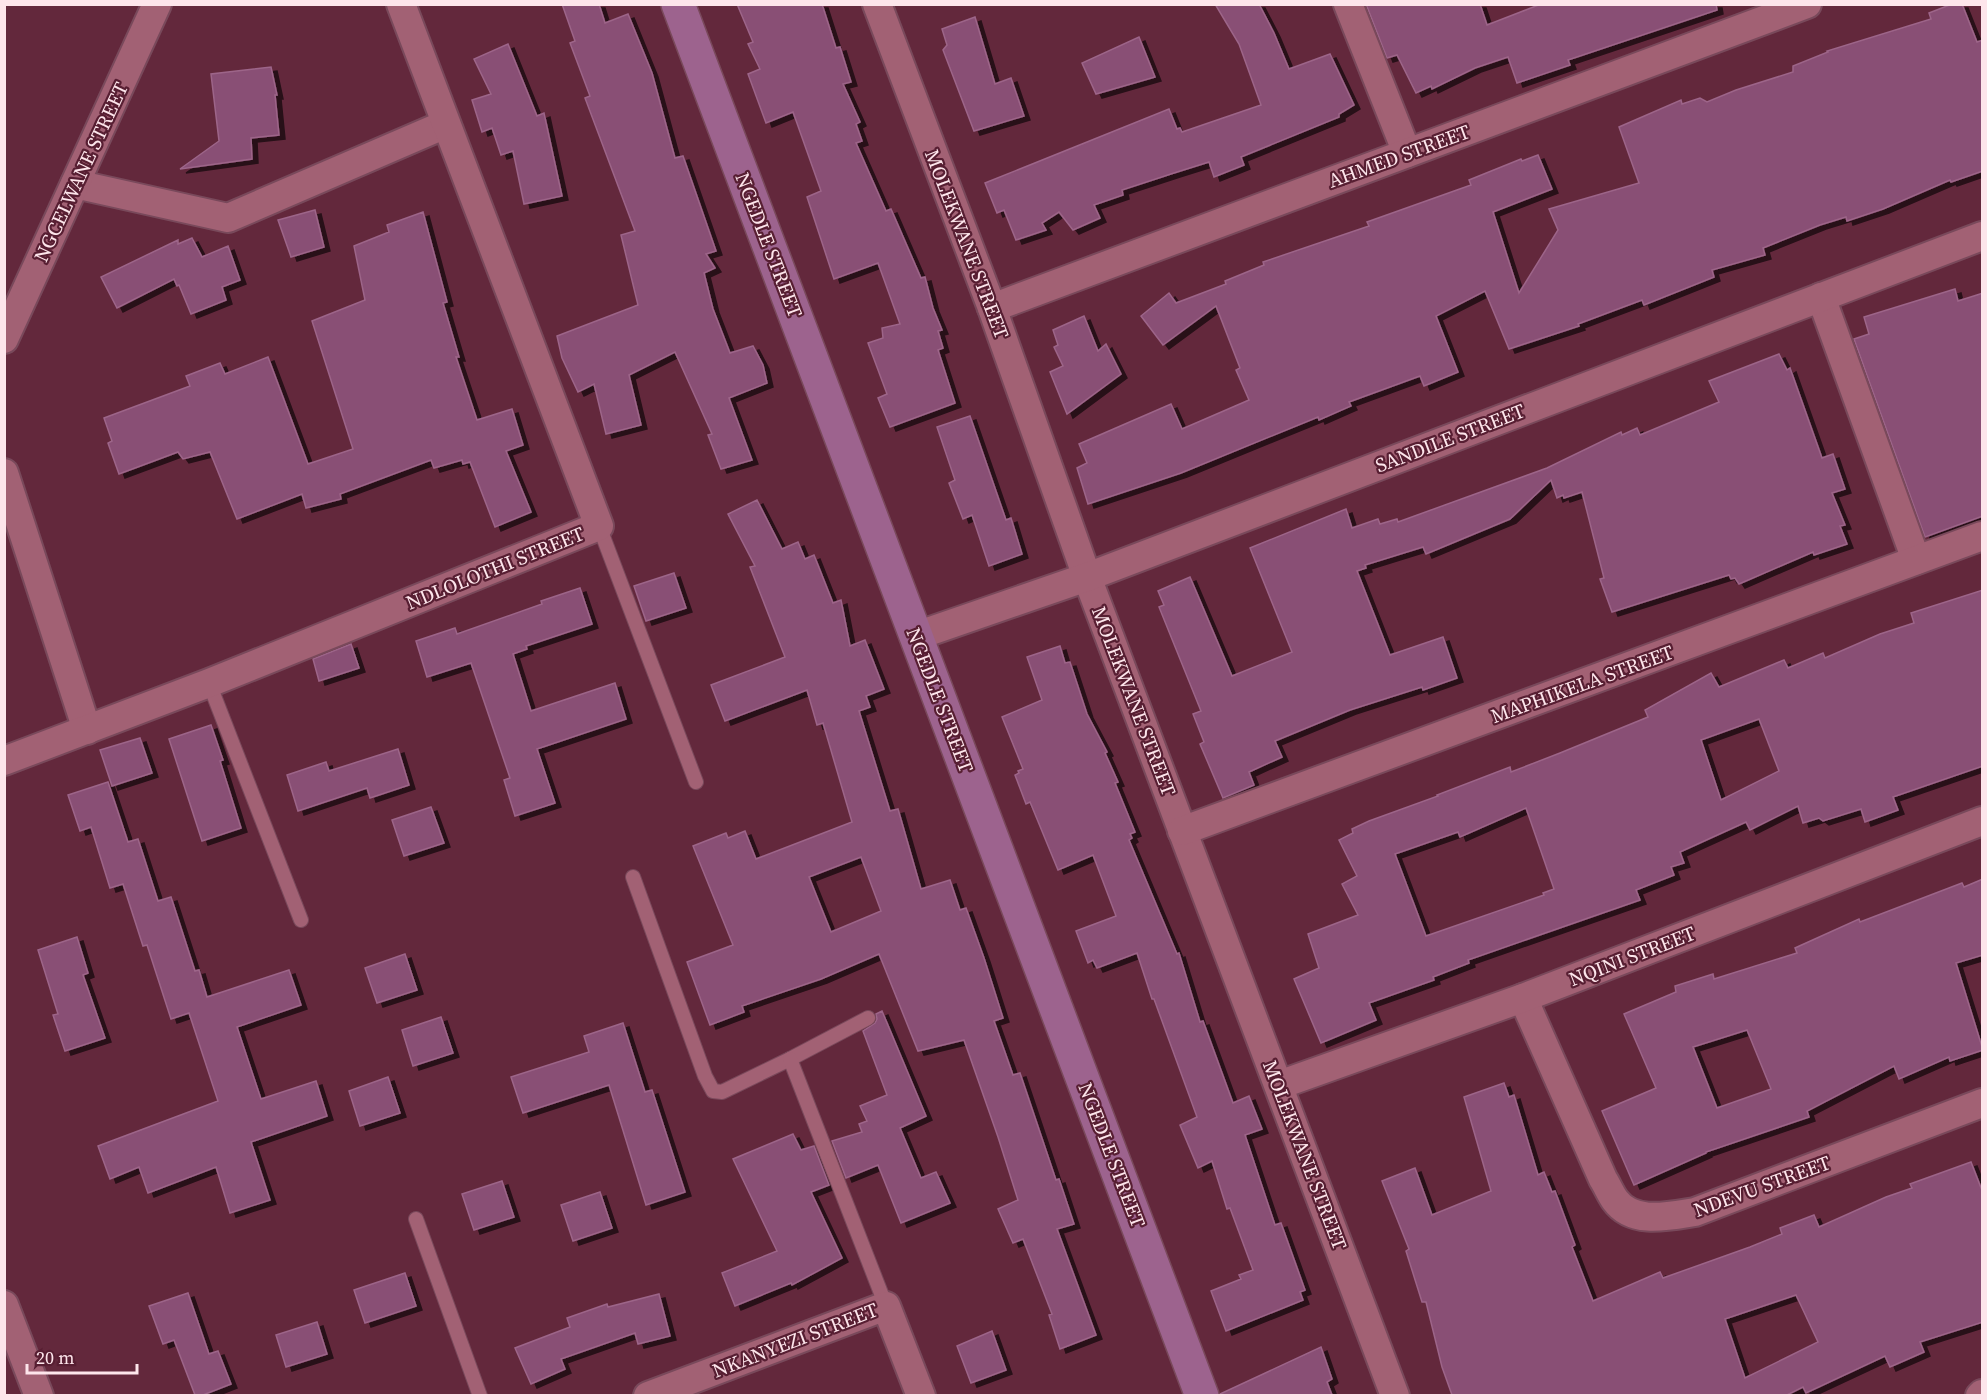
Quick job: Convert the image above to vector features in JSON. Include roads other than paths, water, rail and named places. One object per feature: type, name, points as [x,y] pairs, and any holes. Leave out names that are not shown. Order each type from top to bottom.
[{"type":"street","name":"NGCELWANE STREET","points":[[4,339],[157,4]]},
{"type":"street","name":"NDLOLOTHI STREET","points":[[4,761],[209,683],[599,526],[401,4]]},
{"type":"street","name":"NGEDLE STREET","points":[[678,4],[1202,1395]]},
{"type":"street","name":"MOLEKWANE STREET","points":[[876,4],[992,308],[1087,577],[1395,1395]]},
{"type":"street","points":[[1348,4],[1407,153]]},
{"type":"street","name":"AHMED STREET","points":[[992,308],[1807,4]]},
{"type":"street","points":[[75,184],[228,218],[446,124]]},
{"type":"street","name":"SANDILE STREET","points":[[916,636],[1087,577],[1983,236]]},
{"type":"street","points":[[1821,297],[1916,560]]},
{"type":"street","points":[[4,473],[87,730]]},
{"type":"street","name":"MAPHIKELA STREET","points":[[1182,831],[1983,536]]},
{"type":"street","name":"NQINI STREET","points":[[1279,1084],[1523,998],[1983,821]]},
{"type":"street","name":"NDEVU STREET","points":[[1523,998],[1603,1179],[1616,1201],[1634,1214],[1658,1218],[1695,1212],[1983,1103]]},
{"type":"street","points":[[4,1305],[39,1395]]},
{"type":"street","name":"NKANYEZI STREET","points":[[648,1395],[886,1306],[921,1395]]},
{"type":"lane","points":[[599,526],[696,782]]},
{"type":"lane","points":[[209,683],[302,920]]},
{"type":"lane","points":[[633,877],[712,1091],[722,1092],[868,1018]]},
{"type":"lane","points":[[790,1059],[886,1306]]},
{"type":"lane","points":[[416,1219],[480,1395]]}]
